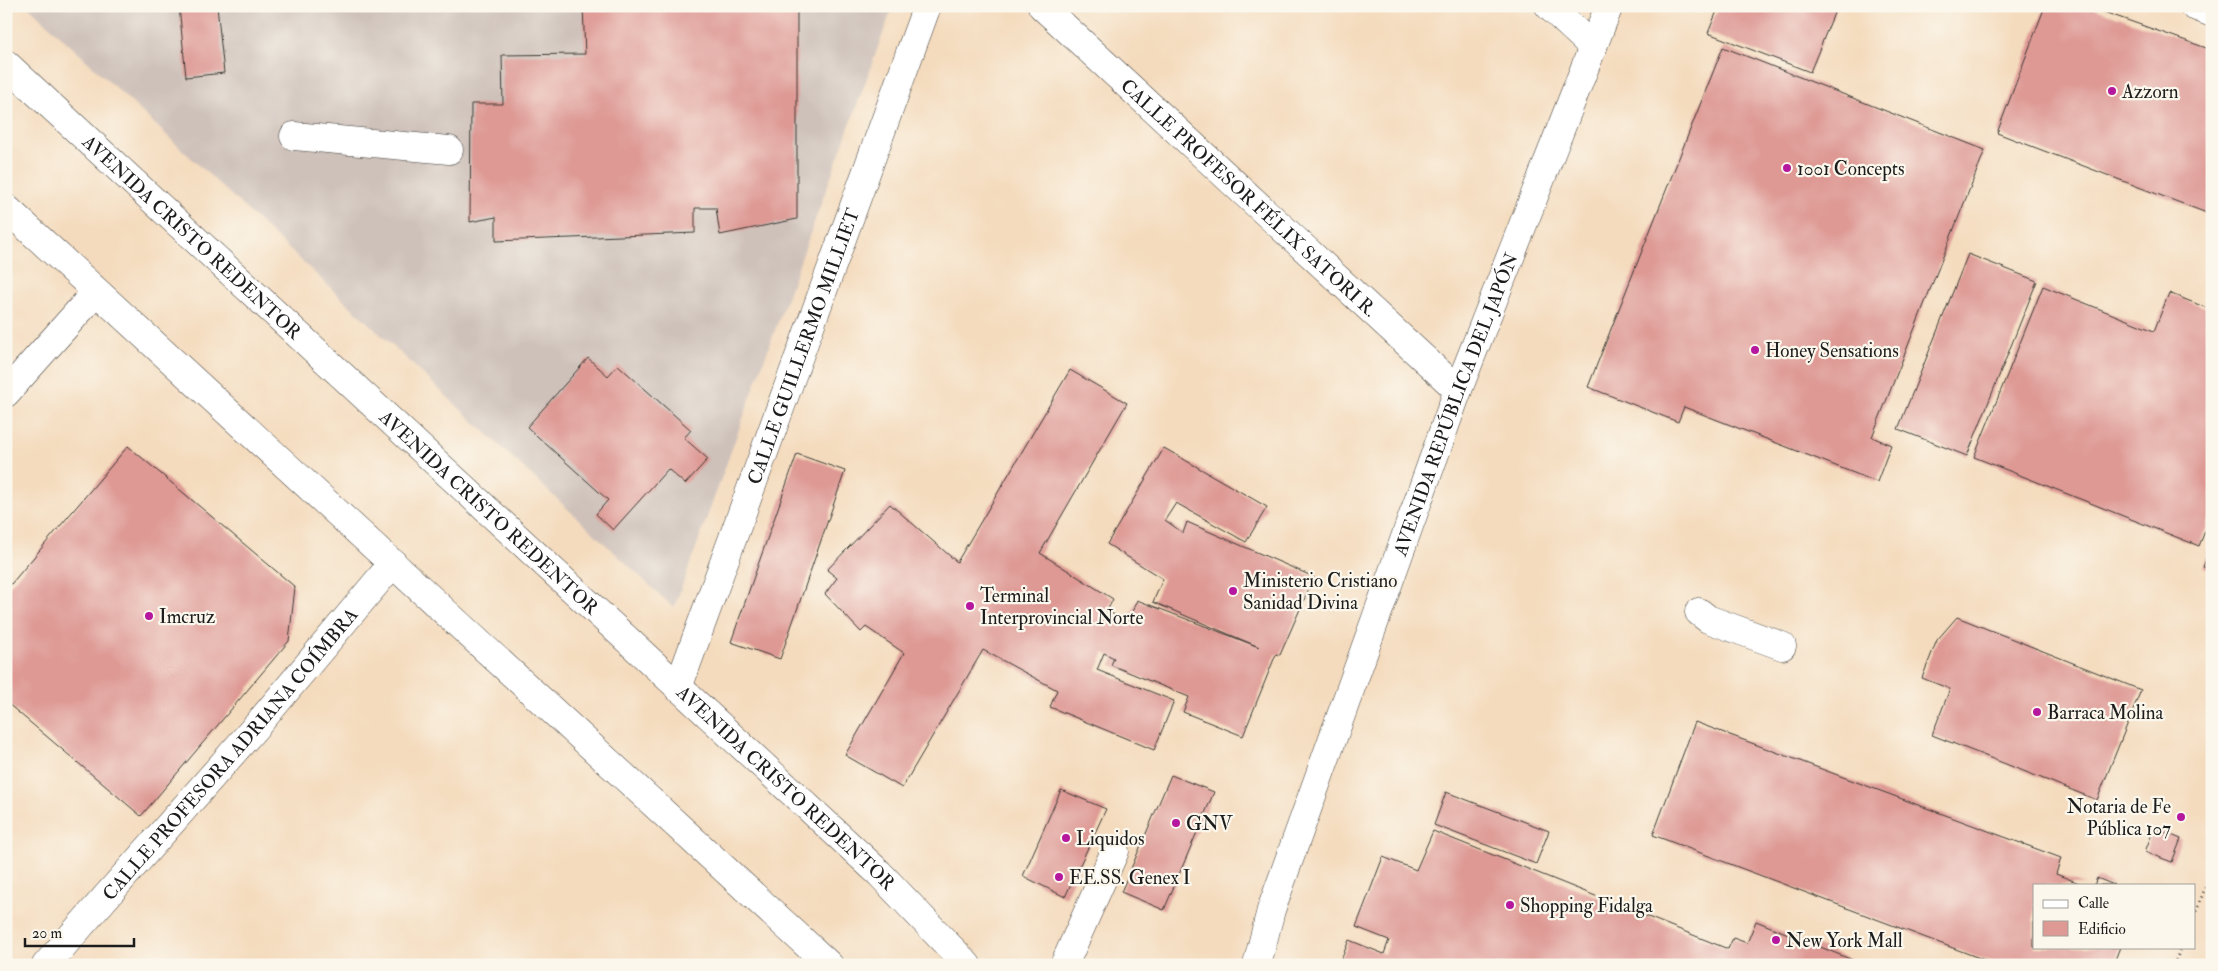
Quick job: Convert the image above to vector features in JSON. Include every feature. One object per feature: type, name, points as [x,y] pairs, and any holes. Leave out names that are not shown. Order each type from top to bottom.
[{"type":"street","name":"CALLE GUILLERMO MILLIET","points":[[678,688],[928,6]]},
{"type":"street","name":"CALLE PROFESOR FÉLIX SATORI R.","points":[[1042,6],[1458,390]]},
{"type":"street","points":[[1549,6],[1593,47]]},
{"type":"street","name":"AVENIDA REPÚBLICA DEL JAPÓN","points":[[1270,919],[1274,900],[1458,390],[1609,6]]},
{"type":"street","points":[[2194,6],[2212,13]]},
{"type":"street","name":"AVENIDA CRISTO REDENTOR","points":[[6,64],[879,873],[967,965]]},
{"type":"street","points":[[294,136],[449,150]]},
{"type":"street","points":[[6,208],[829,965]]},
{"type":"street","points":[[6,393],[96,292]]},
{"type":"street","name":"CALLE PROFESORA ADRIANA COÍMBRA","points":[[46,965],[259,723],[393,563]]},
{"type":"street","points":[[1699,612],[1708,619],[1782,646]]},
{"type":"street","points":[[1064,965],[1115,851]]},
{"type":"street","points":[[1245,965],[1270,919]]},
{"type":"street","points":[[1257,965],[1270,919]]},
{"type":"path","points":[[2196,911],[2212,871]]},
{"type":"path","points":[[2174,965],[2182,948]]},
{"type":"shaded area","points":[[28,6],[893,6],[674,608]]},
{"type":"building","points":[[179,6],[217,6],[224,73],[186,77]]},
{"type":"building","points":[[583,6],[797,6],[797,219],[720,235],[716,208],[695,208],[695,233],[496,241],[496,217],[470,222],[471,104],[503,104],[502,55],[585,54]]},
{"type":"building","points":[[1719,6],[1837,6],[1810,72],[1708,33]]},
{"type":"building","name":"Azzorn","points":[[2045,6],[2087,6],[2212,50],[2212,215],[1997,133]]},
{"type":"building","points":[[1723,47],[1985,150],[1872,437],[1891,445],[1877,482],[1684,407],[1678,422],[1588,387]]},
{"type":"building","points":[[1968,254],[2037,281],[1967,456],[1898,429]]},
{"type":"building","points":[[2043,286],[2154,331],[2169,293],[2212,310],[2212,514],[2199,546],[1974,457]]},
{"type":"building","points":[[588,358],[608,376],[618,365],[691,430],[684,438],[708,459],[685,484],[668,469],[613,530],[596,514],[608,500],[527,427]]},
{"type":"building","points":[[1070,370],[1127,403],[1040,553],[1113,599],[1107,611],[1128,622],[1137,600],[1259,647],[1153,602],[1163,579],[1107,544],[1164,448],[1267,507],[1246,542],[1176,503],[1165,520],[1183,533],[1187,522],[1314,577],[1280,655],[1276,654],[1243,736],[1183,712],[1189,697],[1111,665],[1114,658],[1104,653],[1097,670],[1174,701],[1154,750],[1050,707],[1057,690],[983,650],[902,788],[845,755],[904,653],[866,627],[861,632],[825,594],[837,578],[827,570],[890,504],[957,562]]},
{"type":"building","name":"Imcruz","points":[[128,446],[295,587],[289,641],[141,816],[6,702],[6,590]]},
{"type":"building","points":[[797,454],[845,471],[780,659],[731,642]]},
{"type":"building","points":[[2212,545],[2212,570],[2203,567]]},
{"type":"building","name":"Barraca Molina","points":[[1957,617],[2141,690],[2097,800],[1932,735],[1950,689],[1922,678],[1937,640]]},
{"type":"building","points":[[1695,722],[2061,858],[2056,874],[2081,884],[2033,884],[2033,948],[2120,948],[2113,965],[2099,963],[2098,965],[2031,965],[2023,962],[2022,965],[1998,965],[1653,835]]},
{"type":"building","name":"GNV","points":[[1171,775],[1214,792],[1164,910],[1121,892]]},
{"type":"building","name":"Liquidos","points":[[1061,790],[1106,809],[1065,897],[1023,876]]},
{"type":"building","points":[[1446,792],[1549,831],[1536,864],[1434,825]]},
{"type":"building","points":[[2154,828],[2181,839],[2172,862],[2145,852]]},
{"type":"building","name":"Shopping Fidalga","points":[[1433,831],[1728,949],[1733,938],[1747,943],[1756,921],[1865,965],[1339,965],[1349,940],[1384,954],[1389,940],[1356,927],[1383,857],[1416,870]]},
{"type":"building","points":[[2097,878],[2112,884],[2094,884]]},
{"type":"place","name":"Azzorn","points":[[2112,91]]},
{"type":"place","name":"1001 Concepts","points":[[1787,168]]},
{"type":"place","name":"Honey Sensations","points":[[1755,350]]},
{"type":"place","name":"Ministerio Cristiano Sanidad Divina","points":[[1233,591]]},
{"type":"place","name":"Terminal Interprovincial Norte","points":[[970,606]]},
{"type":"place","name":"Imcruz","points":[[149,616]]},
{"type":"place","name":"Barraca Molina","points":[[2037,712]]},
{"type":"place","name":"Notaria de Fe Pública 107","points":[[2181,817]]},
{"type":"place","name":"GNV","points":[[1176,823]]},
{"type":"place","name":"Liquidos","points":[[1066,838]]},
{"type":"place","name":"EE.SS. Genex I","points":[[1059,877]]},
{"type":"place","name":"Shopping Fidalga","points":[[1510,905]]},
{"type":"place","name":"New York Mall","points":[[1776,940]]}]
